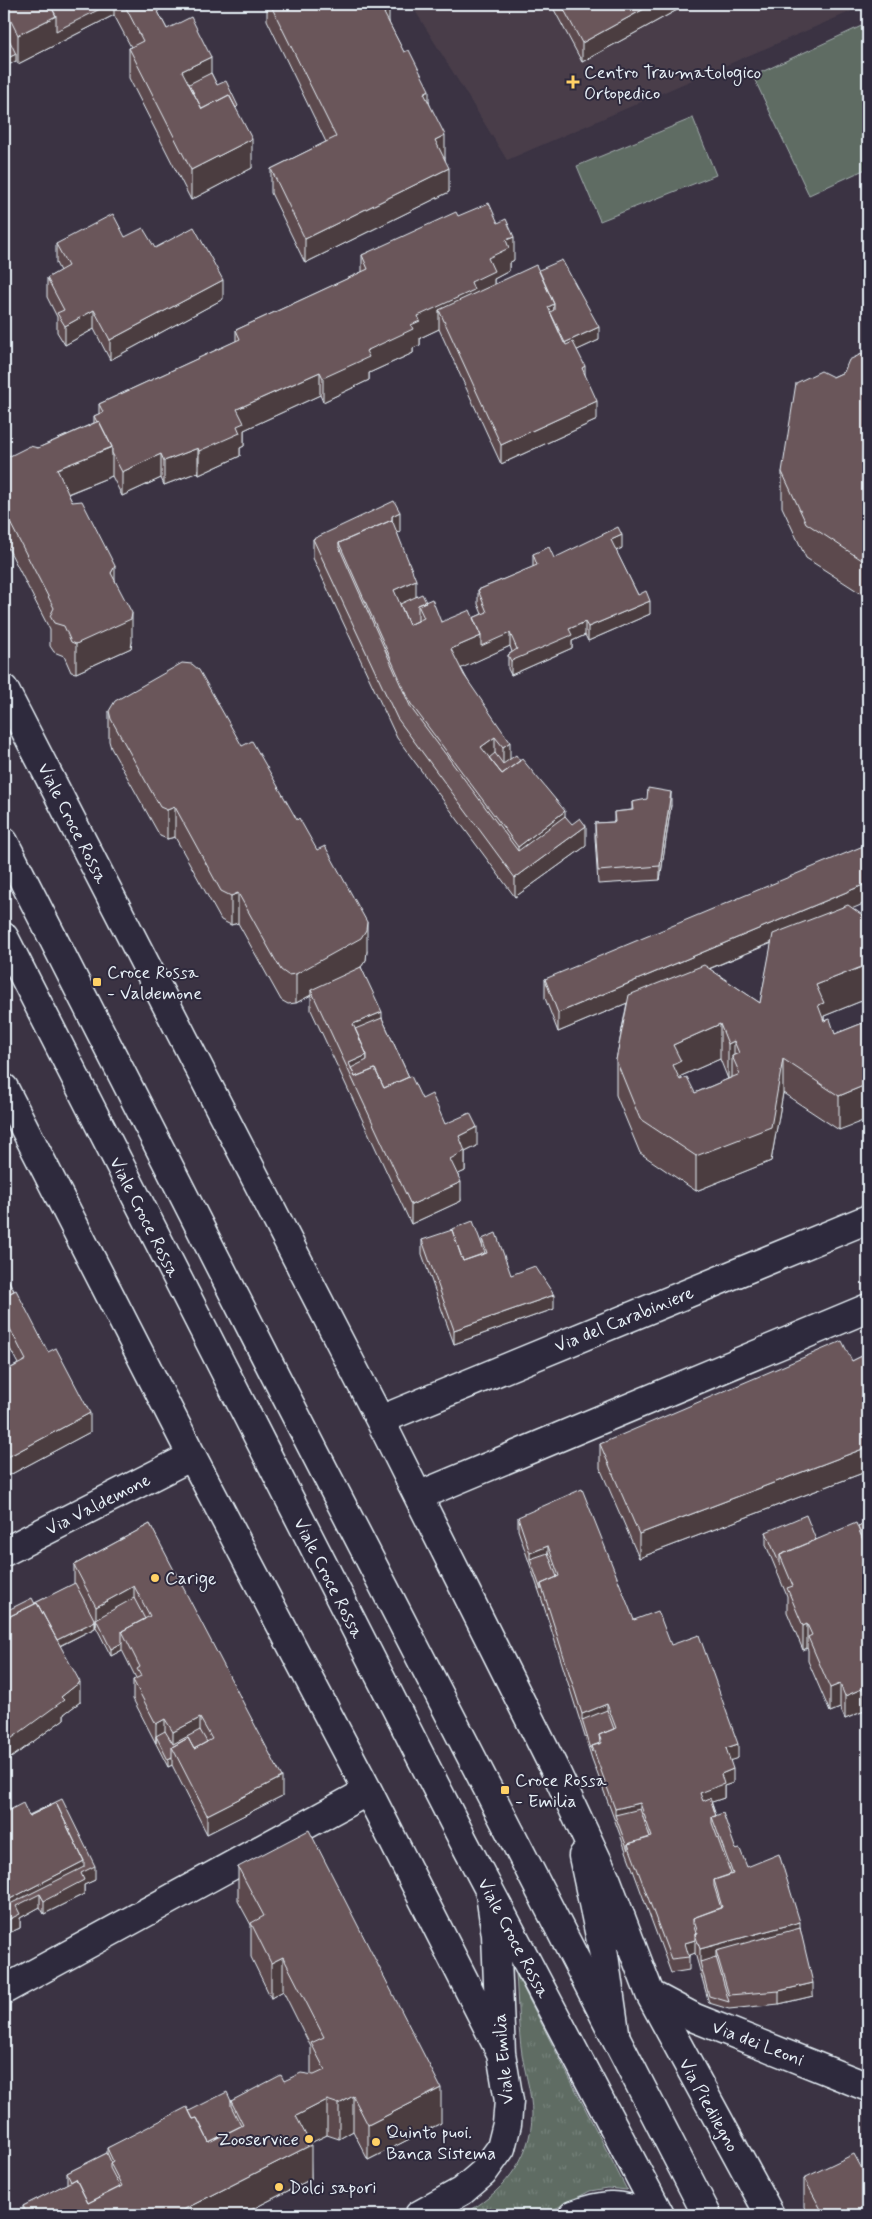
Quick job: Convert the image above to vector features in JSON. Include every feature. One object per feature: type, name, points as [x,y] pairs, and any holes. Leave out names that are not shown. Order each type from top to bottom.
[{"type":"street","name":"Viale Croce Rossa","points":[[4,689],[380,1420],[552,1763],[574,1814],[607,1881],[650,1994]]},
{"type":"street","name":"Viale Croce Rossa","points":[[4,842],[280,1384],[615,2032],[707,2215]]},
{"type":"street","name":"Viale Croce Rossa","points":[[4,937],[490,1893],[660,2215]]},
{"type":"street","points":[[4,1088],[192,1456],[368,1791],[501,2053]]},
{"type":"street","name":"Via del Carabiniere","points":[[380,1420],[868,1219]]},
{"type":"street","points":[[418,1496],[868,1308]]},
{"type":"street","name":"Via Valdemone","points":[[4,1552],[192,1456]]},
{"type":"street","points":[[4,1990],[368,1791]]},
{"type":"street","name":"Viale Croce Rossa","points":[[574,1814],[604,1955],[615,2032]]},
{"type":"street","name":"Viale Emilia","points":[[419,2215],[462,2191],[483,2173],[501,2148],[507,2124],[509,2100],[501,2053],[496,1935],[490,1893]]},
{"type":"street","name":"Via dei Leoni","points":[[650,1994],[695,2018],[868,2087]]},
{"type":"street","name":"Via Piedilegno","points":[[650,1994],[770,2215]]},
{"type":"street","points":[[573,2215],[596,2207],[620,2205],[646,2215]]},
{"type":"shaded area","name":"Centro Traumatologico Ortopedico","points":[[411,4],[868,4],[507,160]]},
{"type":"green space","points":[[868,23],[868,168],[809,195],[753,76]]},
{"type":"green space","points":[[693,118],[716,175],[600,221],[577,166]]},
{"type":"green space","points":[[516,1974],[627,2190],[608,2188],[590,2191],[543,2215],[462,2215],[489,2197],[511,2174],[520,2161],[531,2131],[532,2106],[523,2062]]},
{"type":"building","points":[[4,4],[50,4],[56,16],[18,35]]},
{"type":"building","points":[[50,4],[110,4],[56,31],[56,16]]},
{"type":"building","points":[[124,4],[154,4],[167,29],[191,17],[211,57],[182,71],[202,109],[229,95],[252,139],[191,170],[129,48],[143,41]]},
{"type":"building","points":[[270,4],[386,4],[389,10],[384,13],[404,52],[409,50],[429,90],[424,93],[445,135],[435,140],[449,168],[305,239],[271,169],[336,137]]},
{"type":"building","points":[[561,4],[653,4],[582,43]]},
{"type":"building","points":[[4,29],[16,54],[4,60]]},
{"type":"building","points":[[211,73],[217,85],[226,81],[238,106],[236,108],[229,95],[202,109],[189,84]]},
{"type":"building","points":[[489,203],[498,223],[506,219],[514,237],[506,240],[509,248],[488,258],[494,271],[471,282],[474,290],[418,316],[420,321],[411,325],[413,329],[366,351],[369,357],[323,378],[320,372],[237,409],[244,423],[237,426],[240,433],[199,451],[198,448],[164,461],[161,454],[122,472],[99,421],[97,422],[94,416],[103,412],[99,404],[240,339],[236,330],[368,269],[362,255],[456,212],[458,216]]},
{"type":"building","points":[[113,214],[125,237],[143,228],[155,248],[194,227],[223,280],[110,340],[94,310],[65,326],[57,313],[64,310],[47,278],[68,266],[56,244]]},
{"type":"building","points":[[562,260],[599,327],[564,343],[550,312],[554,310],[554,304],[539,270]]},
{"type":"building","points":[[536,265],[554,304],[548,307],[566,345],[573,342],[585,366],[582,368],[597,401],[501,445],[439,310]]},
{"type":"building","points":[[868,351],[868,564],[806,523],[782,472],[796,383],[821,371],[833,377],[844,372],[849,360]]},
{"type":"building","points":[[99,421],[112,447],[57,469],[72,502],[82,501],[115,566],[111,573],[132,613],[131,619],[76,644],[71,642],[64,626],[54,623],[50,616],[54,608],[4,511],[4,459],[30,446],[38,448]]},
{"type":"building","points":[[394,501],[400,512],[392,516],[392,520],[339,543],[339,547],[411,708],[518,851],[565,816],[572,824],[580,818],[586,826],[515,878],[397,718],[313,539]]},
{"type":"building","points":[[392,520],[416,580],[394,590],[409,625],[424,618],[418,605],[432,599],[441,622],[470,610],[481,636],[451,649],[464,675],[510,742],[503,747],[495,737],[481,747],[502,774],[522,759],[565,811],[518,847],[411,704],[339,543]]},
{"type":"building","points":[[618,527],[622,535],[611,540],[638,595],[646,591],[650,601],[588,627],[585,622],[569,629],[572,635],[511,661],[508,655],[517,649],[510,633],[481,646],[481,636],[473,618],[487,612],[478,590],[537,565],[533,554],[549,547],[554,558]]},
{"type":"building","points":[[422,594],[426,602],[418,605],[418,621],[409,625],[400,604]]},
{"type":"building","points":[[182,663],[192,664],[199,670],[242,746],[252,741],[297,820],[299,818],[317,850],[325,846],[367,922],[366,930],[361,938],[296,974],[288,975],[281,970],[238,893],[231,896],[221,891],[175,807],[167,810],[160,807],[111,719],[109,711],[115,701]]},
{"type":"building","points":[[495,753],[503,764],[516,755],[520,761],[502,774],[489,758]]},
{"type":"building","points":[[648,788],[671,792],[660,866],[598,871],[595,823],[615,822],[614,812],[633,810],[632,802],[647,799]]},
{"type":"building","points":[[868,844],[868,883],[558,1013],[545,979]]},
{"type":"building","points":[[848,905],[868,919],[868,975],[864,966],[816,985],[824,1003],[818,1005],[824,1021],[830,1019],[835,1034],[868,1021],[868,1084],[839,1096],[783,1059],[771,1127],[696,1156],[640,1119],[616,1060],[629,995],[704,965],[760,1003],[773,934]],"holes":[[[720,1024],[728,1044],[734,1041],[739,1053],[732,1056],[740,1074],[695,1093],[687,1077],[680,1080],[673,1065],[681,1061],[673,1045]]]},
{"type":"building","points":[[361,967],[382,1012],[353,1024],[367,1055],[349,1063],[355,1077],[375,1069],[384,1088],[411,1076],[422,1099],[432,1094],[445,1124],[470,1113],[477,1127],[459,1136],[465,1151],[450,1159],[461,1182],[411,1205],[311,990]]},
{"type":"building","points":[[382,1018],[409,1077],[384,1088],[375,1069],[355,1077],[351,1068],[367,1060],[367,1055],[355,1029]]},
{"type":"building","points":[[473,1221],[485,1253],[463,1261],[452,1230],[450,1230]]},
{"type":"building","points":[[452,1230],[463,1261],[487,1253],[482,1239],[496,1233],[511,1275],[535,1266],[554,1295],[454,1330],[422,1240]]},
{"type":"building","points":[[4,1272],[14,1291],[4,1296]]},
{"type":"building","points":[[16,1290],[48,1352],[56,1348],[90,1413],[4,1459],[4,1372],[26,1360],[4,1317],[4,1296]]},
{"type":"building","points":[[842,1341],[852,1361],[868,1353],[868,1447],[639,1534],[600,1444]]},
{"type":"building","points":[[582,1489],[634,1620],[658,1611],[671,1645],[699,1635],[738,1744],[726,1748],[733,1769],[721,1774],[724,1784],[700,1793],[703,1801],[710,1798],[716,1816],[712,1817],[712,1823],[731,1874],[714,1880],[721,1908],[693,1918],[696,1933],[695,1940],[685,1943],[689,1957],[671,1959],[628,1844],[652,1837],[640,1803],[615,1809],[592,1746],[602,1743],[599,1735],[616,1728],[607,1704],[582,1714],[541,1584],[559,1576],[548,1546],[530,1553],[518,1517]]},
{"type":"building","points":[[806,1515],[816,1540],[780,1555],[780,1565],[766,1532]]},
{"type":"building","points":[[856,1523],[868,1552],[868,1699],[864,1688],[845,1696],[840,1684],[830,1688],[808,1637],[812,1635],[807,1624],[803,1626],[787,1588],[793,1586],[780,1555]]},
{"type":"building","points":[[868,1523],[868,1552],[858,1527]]},
{"type":"building","points":[[150,1524],[282,1777],[207,1815],[172,1747],[188,1738],[194,1749],[212,1739],[200,1718],[173,1732],[165,1719],[156,1724],[133,1680],[141,1676],[137,1669],[140,1667],[122,1631],[150,1616],[134,1586],[96,1607],[74,1565]]},
{"type":"building","points":[[548,1553],[557,1577],[541,1584],[541,1590],[530,1559]]},
{"type":"building","points":[[75,1583],[95,1621],[57,1640],[37,1603],[35,1603]]},
{"type":"building","points":[[32,1598],[35,1604],[4,1619],[4,1612]]},
{"type":"building","points":[[134,1598],[145,1619],[122,1631],[122,1643],[111,1649],[96,1619]]},
{"type":"building","points":[[37,1603],[80,1682],[61,1697],[64,1700],[4,1744],[4,1619]]},
{"type":"building","points":[[607,1710],[614,1729],[599,1735],[600,1743],[592,1746],[592,1752],[582,1720]]},
{"type":"building","points":[[200,1730],[207,1742],[194,1749],[188,1738],[172,1747],[172,1758],[168,1760],[156,1736],[165,1731],[173,1744]]},
{"type":"building","points":[[62,1799],[95,1866],[81,1873],[84,1880],[44,1901],[40,1894],[16,1906],[20,1914],[4,1922],[4,1907],[84,1867],[84,1861],[56,1803],[29,1816]]},
{"type":"building","points":[[23,1803],[29,1816],[56,1803],[84,1861],[4,1902],[4,1813]]},
{"type":"building","points":[[640,1809],[650,1837],[628,1844],[628,1850],[615,1815]]},
{"type":"building","points":[[723,1813],[736,1850],[740,1849],[747,1867],[779,1854],[800,1922],[700,1949],[695,1934],[698,1933],[693,1918],[722,1907],[714,1880],[733,1874],[712,1817]]},
{"type":"building","points":[[309,1830],[441,2088],[368,2125],[353,2096],[339,2104],[327,2100],[296,2116],[311,2145],[173,2215],[28,2215],[23,2206],[76,2179],[88,2203],[122,2186],[110,2163],[113,2161],[107,2148],[187,2107],[193,2119],[197,2118],[209,2142],[243,2125],[231,2101],[281,2075],[284,2081],[301,2073],[314,2075],[325,2070],[311,2043],[324,2037],[283,1957],[271,1963],[251,1923],[264,1916],[238,1867]]},
{"type":"building","points":[[800,1928],[813,1983],[779,1991],[729,1995],[716,1951]]},
{"type":"building","points":[[716,1957],[729,2002],[709,1996],[700,1962]]},
{"type":"building","points":[[227,2092],[231,2106],[241,2126],[209,2142],[197,2118],[193,2119],[189,2111]]},
{"type":"building","points":[[107,2153],[111,2162],[110,2168],[120,2187],[88,2203],[76,2179],[71,2182],[67,2173]]},
{"type":"building","points":[[854,2154],[868,2177],[868,2215],[824,2215],[804,2178]]},
{"type":"place","name":"Centro Traumatologico Ortopedico","points":[[573,82]]},
{"type":"place","name":"Croce Rossa - Valdemone","points":[[97,982]]},
{"type":"place","name":"Carige","points":[[155,1578]]},
{"type":"place","name":"Croce Rossa - Emilia","points":[[505,1790]]},
{"type":"place","name":"Zooservice","points":[[309,2139]]},
{"type":"place","name":"Quinto puoi. Banca Sistema","points":[[376,2142]]},
{"type":"place","name":"Dolci sapori","points":[[279,2187]]}]
